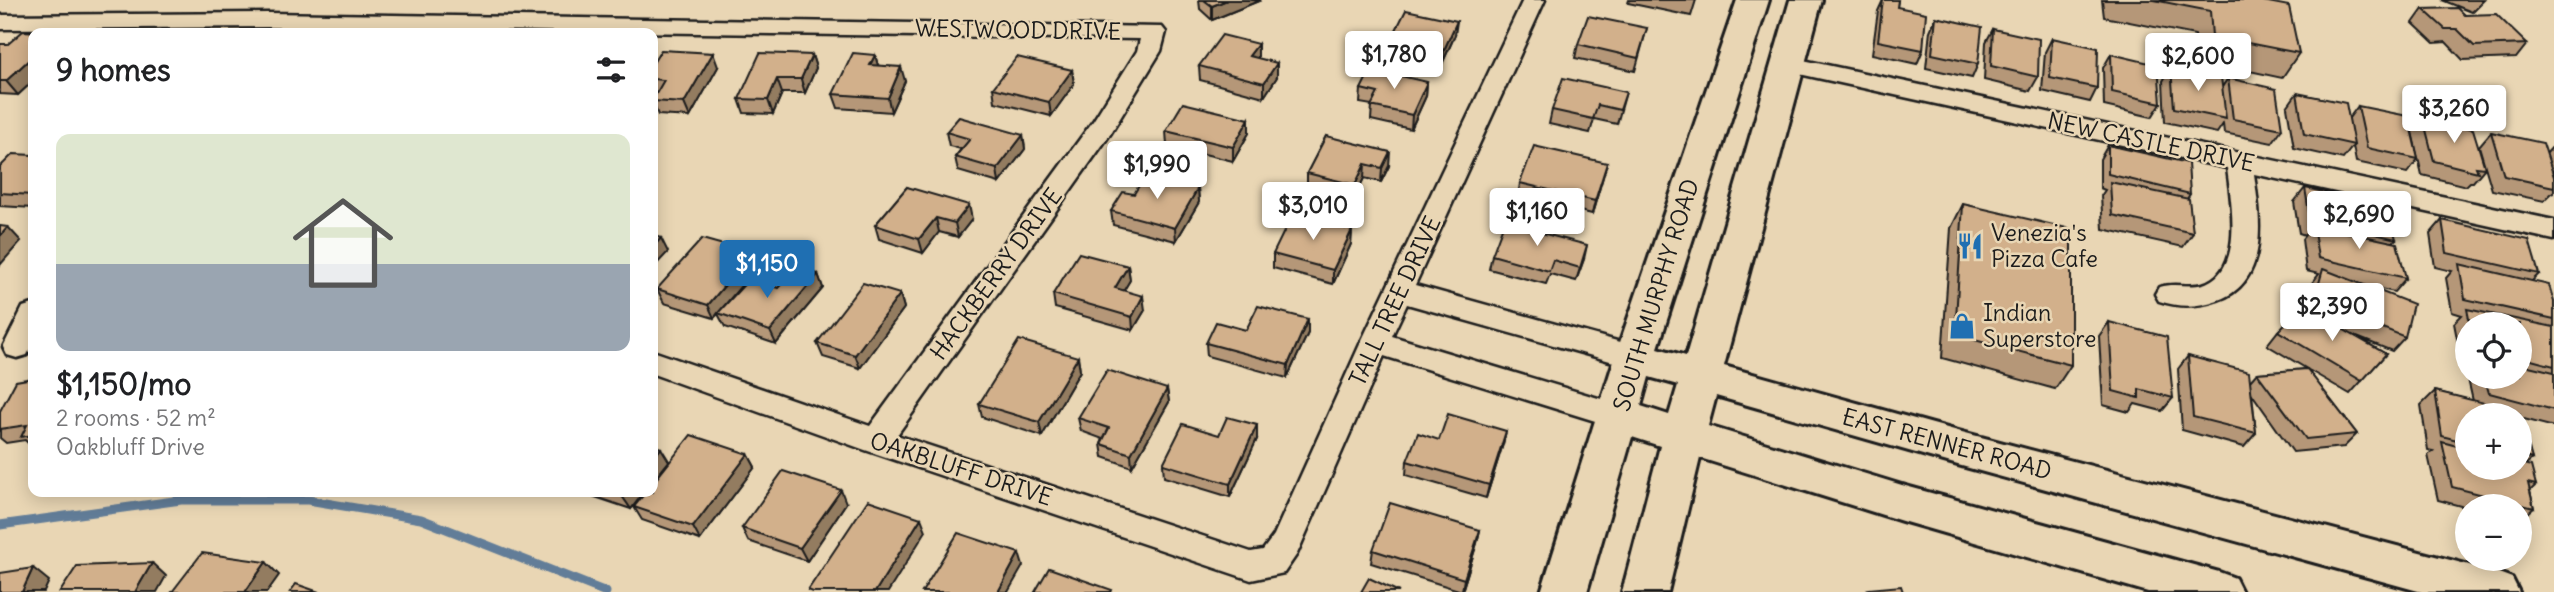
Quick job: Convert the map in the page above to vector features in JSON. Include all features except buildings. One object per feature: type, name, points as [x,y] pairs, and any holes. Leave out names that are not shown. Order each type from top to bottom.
[{"type":"main road","name":"SOUTH MURPHY ROAD","points":[[1564,592],[1635,357],[1753,0]]},
{"type":"main road","points":[[1646,592],[1684,436],[1806,0]]},
{"type":"main road","name":"EAST RENNER ROAD","points":[[1635,357],[2496,592]]},
{"type":"main road","points":[[1618,416],[1902,503],[2219,592]]},
{"type":"street","name":"TALL TREE DRIVE","points":[[1272,563],[1286,544],[1399,291],[1534,0]]},
{"type":"street","name":"WESTWOOD DRIVE","points":[[0,22],[440,28]]},
{"type":"street","name":"WESTWOOD DRIVE","points":[[658,29],[1154,32]]},
{"type":"street","name":"HACKBERRY DRIVE","points":[[876,441],[1102,127],[1149,51],[1154,32]]},
{"type":"street","name":"NEW CASTLE DRIVE","points":[[1789,65],[2554,230]]},
{"type":"street","points":[[2169,294],[2200,296],[2220,290],[2243,265],[2247,223],[2239,160]]},
{"type":"street","name":"EAST RENNER ROAD","points":[[1399,291],[1635,357]]},
{"type":"street","points":[[17,347],[28,325]]},
{"type":"street","points":[[1376,342],[1618,416]]},
{"type":"street","name":"OAKBLUFF DRIVE","points":[[658,364],[876,441],[1251,566],[1272,563]]},
{"type":"waterway","points":[[0,525],[181,500],[308,500],[421,519],[606,592]]},
{"type":"place","name":"Venezia's Pizza Cafe","points":[[1970,246]]},
{"type":"place","name":"Indian Superstore","points":[[1962,326]]}]
